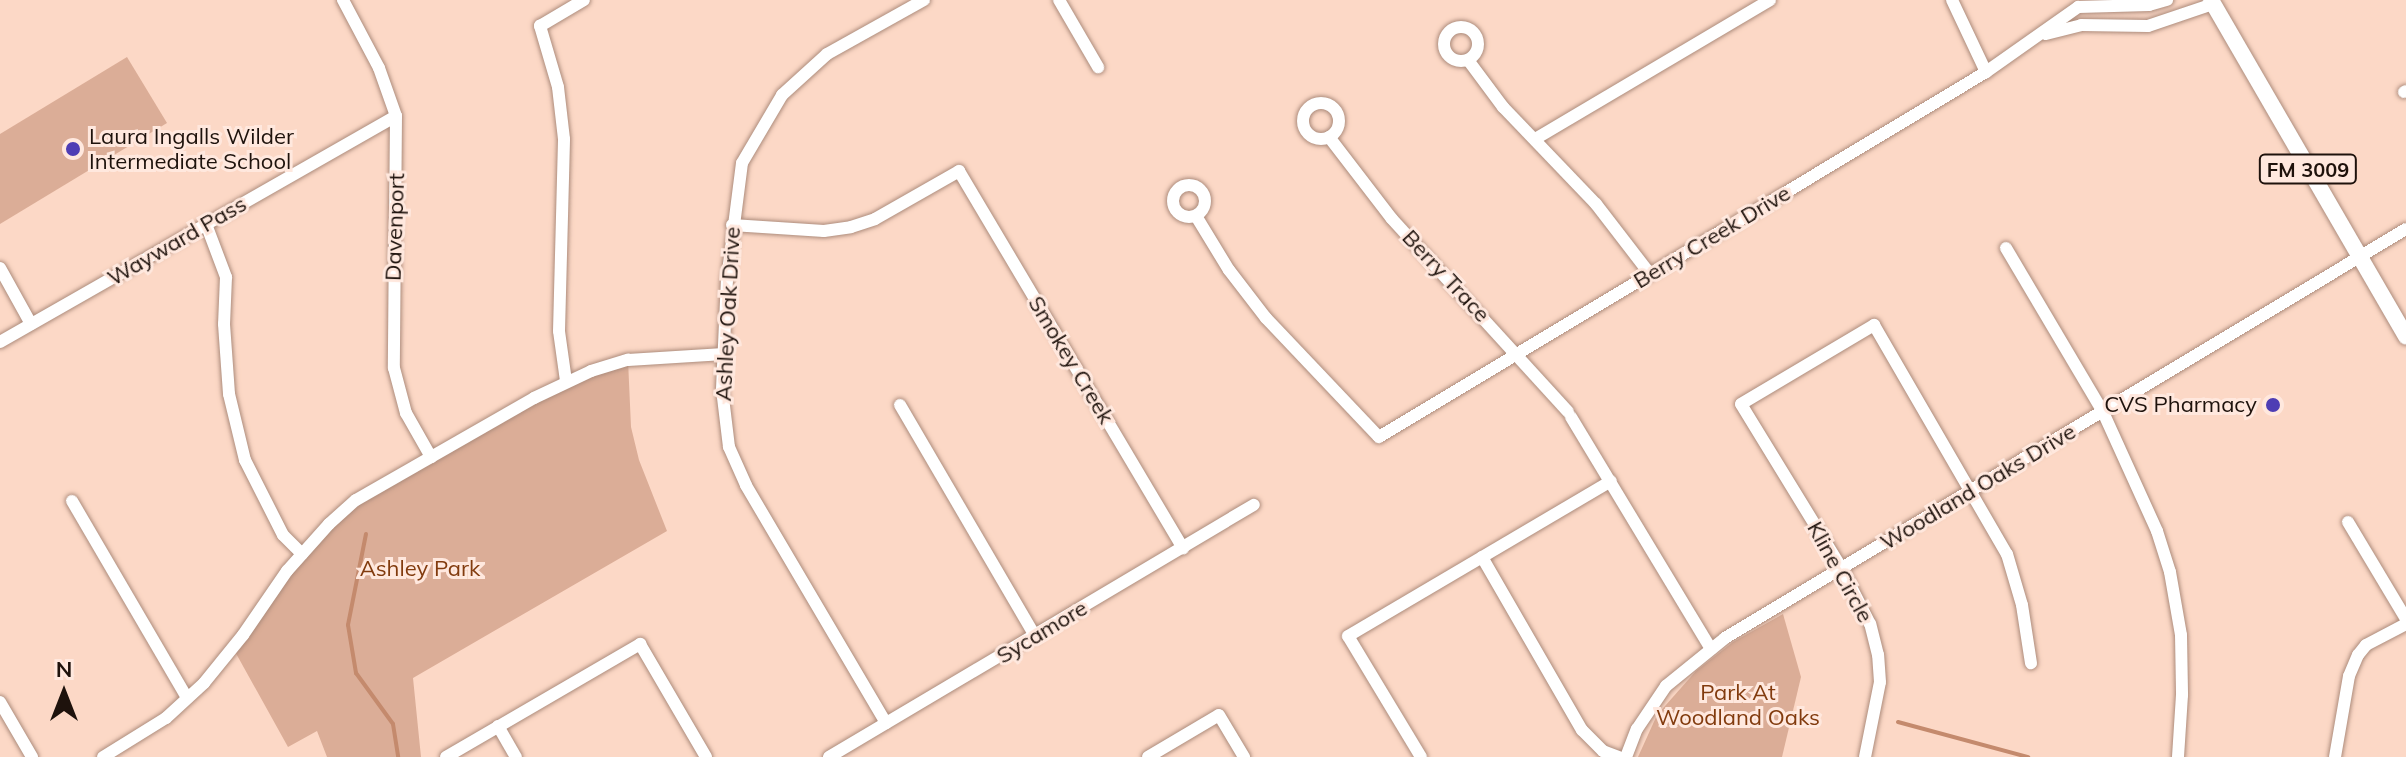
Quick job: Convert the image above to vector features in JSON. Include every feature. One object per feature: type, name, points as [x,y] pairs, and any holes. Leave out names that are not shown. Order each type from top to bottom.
[{"type":"main road","name":"FM 3009","points":[[2212,2],[2406,337]]},
{"type":"street","name":"Davenport","points":[[343,0],[379,68],[396,116],[394,368],[406,413],[431,457]]},
{"type":"street","points":[[566,381],[559,331],[564,139],[558,87],[540,26],[584,0]]},
{"type":"street","name":"Ashley Oak Drive","points":[[886,723],[737,468],[723,416],[724,354],[732,225],[742,163],[761,126],[782,95],[827,54],[924,0]]},
{"type":"street","points":[[1059,0],[1098,67]]},
{"type":"street","points":[[1535,139],[1770,0]]},
{"type":"street","points":[[1952,0],[1986,72]]},
{"type":"street","name":"Berry Creek Drive","points":[[1196,216],[1229,270],[1266,318],[1379,437],[1986,72],[2078,7],[2149,5],[2167,0]]},
{"type":"street","name":"Berry Creek Drive","points":[[2043,34],[2081,25],[2161,23],[2212,2]]},
{"type":"street","points":[[2117,26],[2118,4]]},
{"type":"street","points":[[1468,60],[1503,107],[1596,204],[1650,274]]},
{"type":"street","name":"Wayward Pass","points":[[0,342],[396,116]]},
{"type":"street","name":"Berry Trace","points":[[1329,137],[1392,219],[1517,353],[1570,415],[1711,649]]},
{"type":"street","name":"Smokey Creek","points":[[732,225],[824,231],[851,227],[875,219],[959,171],[1183,548]]},
{"type":"street","points":[[206,224],[226,277],[224,324],[229,394],[245,460],[283,535],[302,554]]},
{"type":"street","name":"Woodland Oaks Drive","points":[[1626,757],[1637,729],[1666,686],[1711,649],[2406,229]]},
{"type":"street","points":[[2006,248],[2103,412],[2143,496],[2170,572],[2181,635],[2182,695],[2178,757]]},
{"type":"street","points":[[0,268],[31,324]]},
{"type":"street","name":"Kline Circle","points":[[1865,757],[1880,682],[1878,655],[1870,624],[1842,569],[1741,404],[1874,325],[1971,491]]},
{"type":"street","points":[[103,757],[166,718],[204,683],[302,554],[356,500],[566,381],[628,360],[724,354]]},
{"type":"street","points":[[900,405],[1035,636]]},
{"type":"street","points":[[1421,757],[1348,636],[1611,481]]},
{"type":"street","points":[[1971,491],[2007,554],[2022,605],[2031,663]]},
{"type":"street","points":[[72,501],[187,698]]},
{"type":"street","name":"Sycamore","points":[[829,757],[1254,505]]},
{"type":"street","points":[[2335,757],[2349,676],[2358,655],[2366,645],[2406,621],[2348,522]]},
{"type":"street","points":[[1482,557],[1582,730],[1603,751],[1619,757]]},
{"type":"street","points":[[446,757],[640,644],[706,757]]},
{"type":"street","points":[[0,702],[32,757]]},
{"type":"street","points":[[1148,757],[1219,715],[1244,757]]},
{"type":"street","points":[[498,726],[516,757]]},
{"type":"green space","points":[[127,57],[167,123],[0,224],[0,134]]},
{"type":"green space","name":"Ashley Park","points":[[628,360],[631,427],[639,460],[667,531],[413,678],[421,757],[327,757],[317,731],[288,747],[233,648],[271,594],[356,500],[534,398]]},
{"type":"green space","name":"Park At Woodland Oaks","points":[[1783,614],[1801,677],[1782,757],[1638,757],[1657,715],[1696,671],[1733,642]]},
{"type":"waterway","points":[[366,534],[348,625],[356,673],[393,724],[398,757]]},
{"type":"waterway","points":[[1898,722],[2028,757]]},
{"type":"place","name":"Laura Ingalls Wilder Intermediate School","points":[[73,149]]},
{"type":"place","name":"CVS Pharmacy","points":[[2273,405]]}]
